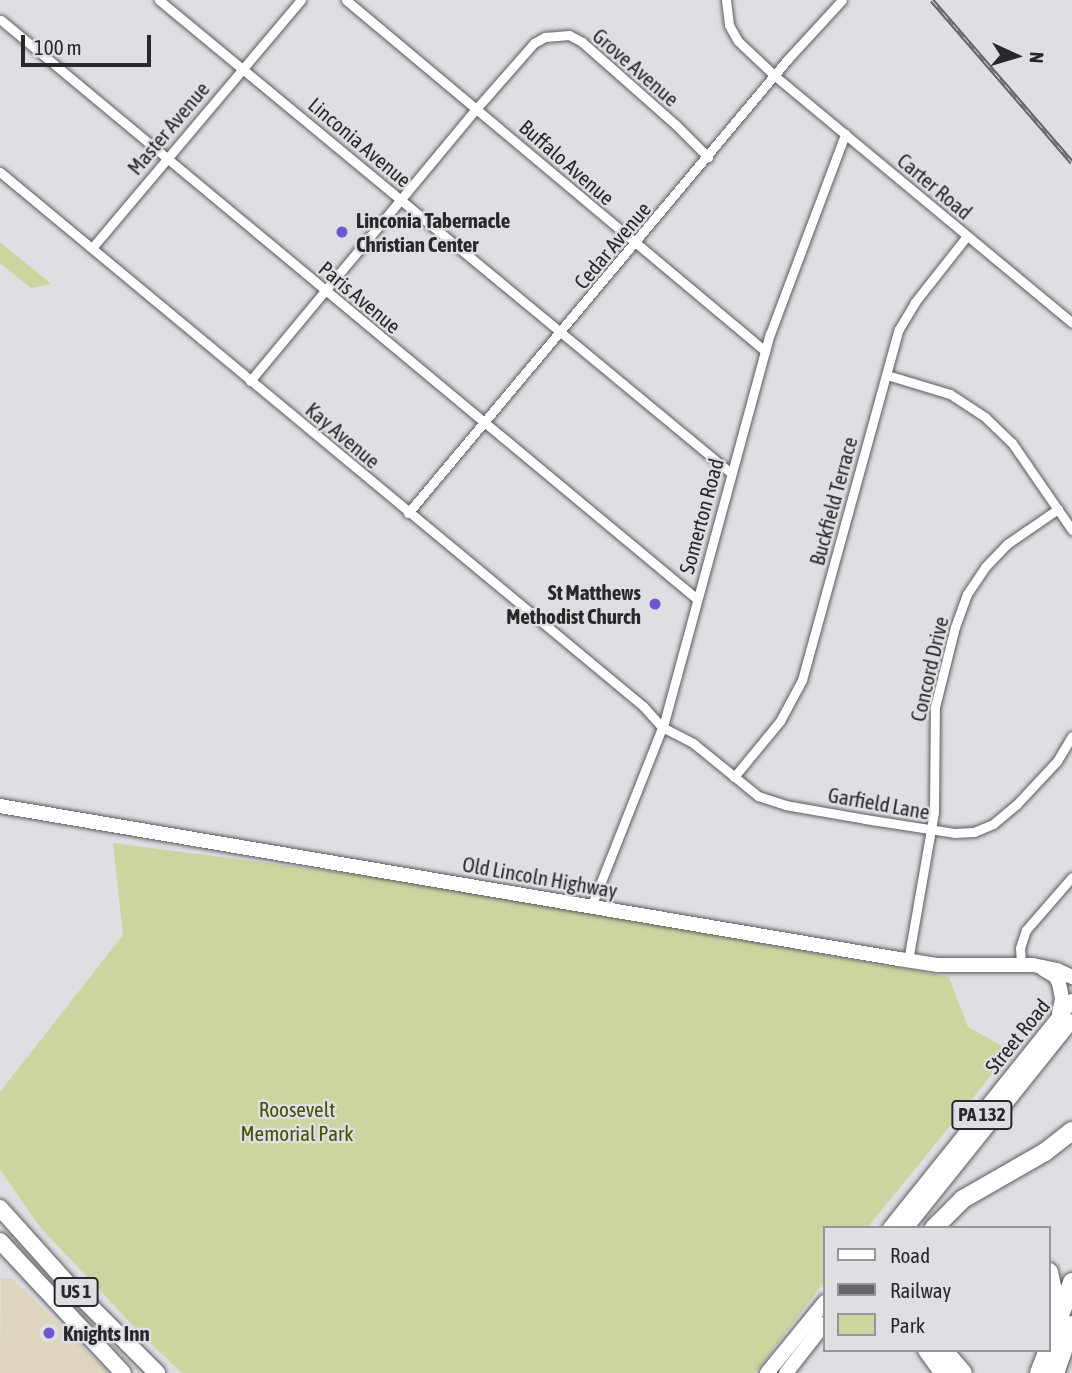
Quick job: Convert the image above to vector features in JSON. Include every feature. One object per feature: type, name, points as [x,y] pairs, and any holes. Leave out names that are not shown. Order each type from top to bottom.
[{"type":"highway","points":[[936,1226],[963,1199],[1045,1152],[1072,1131]]},
{"type":"highway","name":"US 1","points":[[0,1208],[71,1287],[157,1373]]},
{"type":"highway","name":"US 1","points":[[0,1241],[123,1373]]},
{"type":"highway","points":[[1051,1282],[1051,1304]]},
{"type":"highway","points":[[1051,1340],[1072,1282]]},
{"type":"highway","points":[[1055,1373],[1072,1325]]},
{"type":"highway","points":[[928,1352],[944,1373]]},
{"type":"highway","points":[[945,1352],[963,1373]]},
{"type":"highway","points":[[1037,1373],[1040,1352]]},
{"type":"highway","points":[[1037,1373],[1046,1352]]},
{"type":"main road","name":"Old Lincoln Highway","points":[[0,806],[908,961],[937,965],[1028,965],[1057,970],[1072,977]]},
{"type":"main road","points":[[1028,965],[1050,972],[1059,984],[1062,999],[1056,1020]]},
{"type":"main road","name":"Street Road","points":[[892,1226],[1072,1001]]},
{"type":"main road","name":"Street Road","points":[[908,1226],[1072,1021]]},
{"type":"main road","points":[[767,1373],[824,1303]]},
{"type":"main road","points":[[786,1373],[824,1324]]},
{"type":"street","name":"Linconia Avenue","points":[[159,0],[731,473]]},
{"type":"street","name":"Master Avenue","points":[[92,248],[300,0]]},
{"type":"street","name":"Buffalo Avenue","points":[[346,0],[765,351]]},
{"type":"street","name":"Carter Road","points":[[726,0],[730,25],[738,41],[775,76],[1072,323]]},
{"type":"street","name":"Cedar Avenue","points":[[408,513],[842,0]]},
{"type":"street","name":"Paris Avenue","points":[[1,20],[697,599]]},
{"type":"street","name":"Grove Avenue","points":[[476,109],[534,43],[545,37],[569,35],[582,42],[675,124],[708,157]]},
{"type":"street","points":[[250,381],[476,109]]},
{"type":"street","name":"Somerton Road","points":[[591,907],[662,727],[765,351],[845,134]]},
{"type":"street","name":"Kay Avenue","points":[[0,172],[643,706],[662,727]]},
{"type":"street","name":"Buckfield Terrace","points":[[734,777],[780,721],[799,690],[903,320],[967,236]]},
{"type":"street","points":[[887,375],[950,394],[985,416],[1012,443],[1072,530]]},
{"type":"street","name":"Concord Drive","points":[[908,961],[935,797],[932,732],[935,707],[964,602],[978,576],[1000,551],[1058,509]]},
{"type":"street","name":"Garfield Lane","points":[[662,727],[693,743],[767,800],[964,834],[993,824],[1049,772],[1072,736]]},
{"type":"street","points":[[1028,965],[1020,948],[1026,930],[1072,877]]},
{"type":"shaded area","points":[[1,1278],[13,1279],[109,1373],[0,1373]]},
{"type":"green space","points":[[0,242],[51,284],[31,288],[0,263]]},
{"type":"green space","name":"Roosevelt Memorial Park","points":[[113,843],[428,884],[949,977],[968,1027],[1011,1051],[869,1226],[824,1226],[824,1282],[755,1373],[182,1373],[141,1334],[41,1228],[0,1170],[0,1092],[123,935]]},
{"type":"railway","points":[[932,0],[1072,162]]},
{"type":"place","name":"Linconia Tabernacle Christian Center","points":[[342,232]]},
{"type":"place","name":"St Matthews Methodist Church","points":[[655,604]]},
{"type":"place","name":"Knights Inn","points":[[49,1333]]}]
